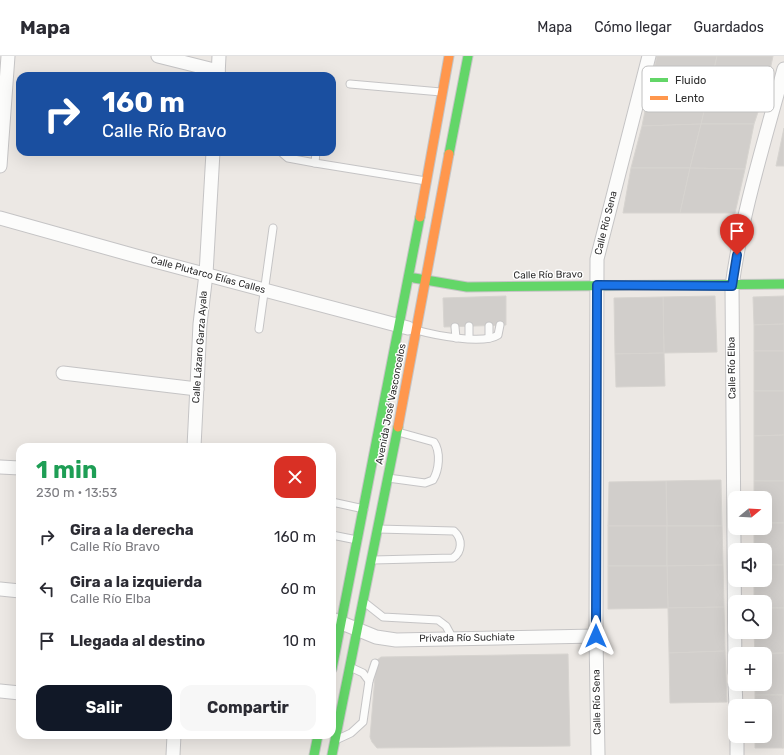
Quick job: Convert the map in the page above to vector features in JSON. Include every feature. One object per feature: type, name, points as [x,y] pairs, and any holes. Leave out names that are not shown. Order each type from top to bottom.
[{"type":"main road","name":"Avenida José Vasconcelos","points":[[336,736],[364,601],[426,280],[443,92],[449,56]]},
{"type":"main road","name":"Avenida José Vasconcelos","points":[[337,621],[358,540],[400,326],[408,277],[468,56]]},
{"type":"main road","name":"Calle Río Bravo","points":[[408,277],[426,280],[454,289],[467,287],[487,292],[597,285],[732,286],[784,284]]},
{"type":"main road","points":[[314,755],[317,739]]},
{"type":"main road","name":"Avenida José Vasconcelos","points":[[332,755],[335,741]]},
{"type":"street","points":[[0,166],[2,105],[8,56]]},
{"type":"street","points":[[158,56],[211,72]]},
{"type":"street","points":[[218,72],[220,56]]},
{"type":"street","name":"Calle Río Sena","points":[[646,66],[649,56]]},
{"type":"street","name":"Calle Río Elba","points":[[774,106],[784,69]]},
{"type":"street","name":"Calle Río Sena","points":[[598,755],[596,636],[597,259],[642,83]]},
{"type":"street","name":"Calle Río Elba","points":[[735,647],[731,314],[732,286],[739,244],[752,186],[772,112]]},
{"type":"street","name":"Calle Lázaro Garza Ayala","points":[[194,443],[200,324],[206,274],[213,156]]},
{"type":"street","name":"Calle Plutarco Elías Calles","points":[[0,218],[416,330]]},
{"type":"street","points":[[63,373],[197,389]]},
{"type":"street","points":[[0,467],[16,468]]},
{"type":"street","points":[[0,589],[16,590]]},
{"type":"street","name":"Privada Río Suchiate","points":[[337,621],[358,631],[376,637],[396,640],[596,636]]},
{"type":"street","points":[[0,691],[16,693]]},
{"type":"street","points":[[173,755],[174,739]]},
{"type":"street","points":[[737,743],[737,755]]},
{"type":"lane","points":[[350,84],[413,88],[443,92]]},
{"type":"lane","points":[[286,156],[288,158],[315,163],[435,182]]},
{"type":"lane","points":[[315,163],[316,156]]},
{"type":"lane","points":[[259,329],[272,228]]},
{"type":"lane","points":[[467,287],[467,297]]},
{"type":"lane","points":[[416,330],[456,338],[489,338],[498,335],[500,325]]},
{"type":"lane","points":[[469,326],[469,338]]},
{"type":"lane","points":[[489,326],[489,338]]},
{"type":"lane","points":[[456,327],[456,338]]},
{"type":"lane","points":[[388,478],[425,483],[434,480],[437,475],[438,452],[434,442],[396,432]]},
{"type":"lane","points":[[336,503],[364,509]]},
{"type":"lane","points":[[372,560],[453,558],[457,555],[460,545],[458,535],[454,532],[378,530]]},
{"type":"lane","points":[[336,536],[358,540]]},
{"type":"lane","points":[[364,601],[383,617],[438,620],[446,626],[453,639]]},
{"type":"lane","points":[[335,741],[351,733],[363,722],[369,681],[375,663]]},
{"type":"lane","points":[[350,667],[363,673],[369,681]]},
{"type":"building","points":[[657,56],[717,56],[715,66],[655,66]]},
{"type":"building","points":[[717,56],[773,56],[771,66],[715,66]]},
{"type":"building","points":[[645,112],[704,112],[701,124],[642,126]]},
{"type":"building","points":[[704,112],[758,112],[754,124],[701,124]]},
{"type":"building","points":[[701,124],[690,168],[631,168],[642,126]]},
{"type":"building","points":[[701,124],[754,124],[745,169],[690,168]]},
{"type":"building","points":[[784,128],[784,166],[776,166]]},
{"type":"building","points":[[631,168],[690,168],[680,213],[623,213]]},
{"type":"building","points":[[690,168],[745,169],[735,213],[680,213]]},
{"type":"building","points":[[506,296],[506,325],[444,327],[443,298]]},
{"type":"building","points":[[715,296],[717,352],[664,353],[663,297]]},
{"type":"building","points":[[784,296],[784,324],[754,325],[753,297]]},
{"type":"building","points":[[663,297],[664,353],[615,354],[614,298]]},
{"type":"building","points":[[784,324],[784,351],[754,351],[754,325]]},
{"type":"building","points":[[754,351],[784,351],[784,391],[754,391]]},
{"type":"building","points":[[664,353],[665,386],[616,387],[615,354]]},
{"type":"building","points":[[754,391],[784,391],[784,435],[754,436]]},
{"type":"building","points":[[784,435],[784,481],[754,481],[754,436]]},
{"type":"building","points":[[721,480],[722,526],[667,526],[666,481]]},
{"type":"building","points":[[666,481],[667,526],[608,526],[609,482]]},
{"type":"building","points":[[754,481],[784,481],[784,523],[772,523],[772,491],[754,491]]},
{"type":"building","points":[[772,523],[784,523],[784,565],[772,565],[772,543],[754,543],[754,535],[772,535]]},
{"type":"building","points":[[608,526],[667,526],[667,566],[608,566]]},
{"type":"building","points":[[667,526],[722,526],[723,565],[667,566]]},
{"type":"building","points":[[723,565],[724,607],[668,608],[667,566]]},
{"type":"building","points":[[772,565],[784,565],[784,608],[772,608],[772,595],[754,595],[754,587],[772,587]]},
{"type":"building","points":[[608,566],[667,566],[668,608],[608,609]]},
{"type":"building","points":[[724,607],[725,651],[669,653],[668,608]]},
{"type":"building","points":[[772,608],[784,608],[784,653],[772,653],[772,647],[755,647],[754,639],[772,639]]},
{"type":"building","points":[[725,651],[727,702],[670,703],[669,653]]},
{"type":"building","points":[[772,653],[784,653],[784,695],[755,695],[755,691],[772,691]]},
{"type":"building","points":[[568,654],[570,746],[377,748],[372,742],[370,737],[376,661],[381,657]]},
{"type":"building","points":[[755,695],[783,695],[783,748],[755,748],[755,743],[772,743],[772,699],[755,699]]},
{"type":"building","points":[[784,695],[784,748],[783,748]]},
{"type":"traffic: fast","points":[[449,154],[468,56]]},
{"type":"traffic: fast","points":[[336,648],[420,217]]},
{"type":"traffic: fast","points":[[414,278],[467,287],[784,284]]},
{"type":"traffic: fast","points":[[336,735],[398,427]]},
{"type":"traffic: fast","points":[[314,755],[317,739]]},
{"type":"traffic: fast","points":[[332,755],[335,739]]},
{"type":"traffic: slow","points":[[420,217],[449,56]]},
{"type":"traffic: slow","points":[[398,427],[449,154]]},
{"type":"route","points":[[596,636],[597,285],[732,286],[737,255]]}]
